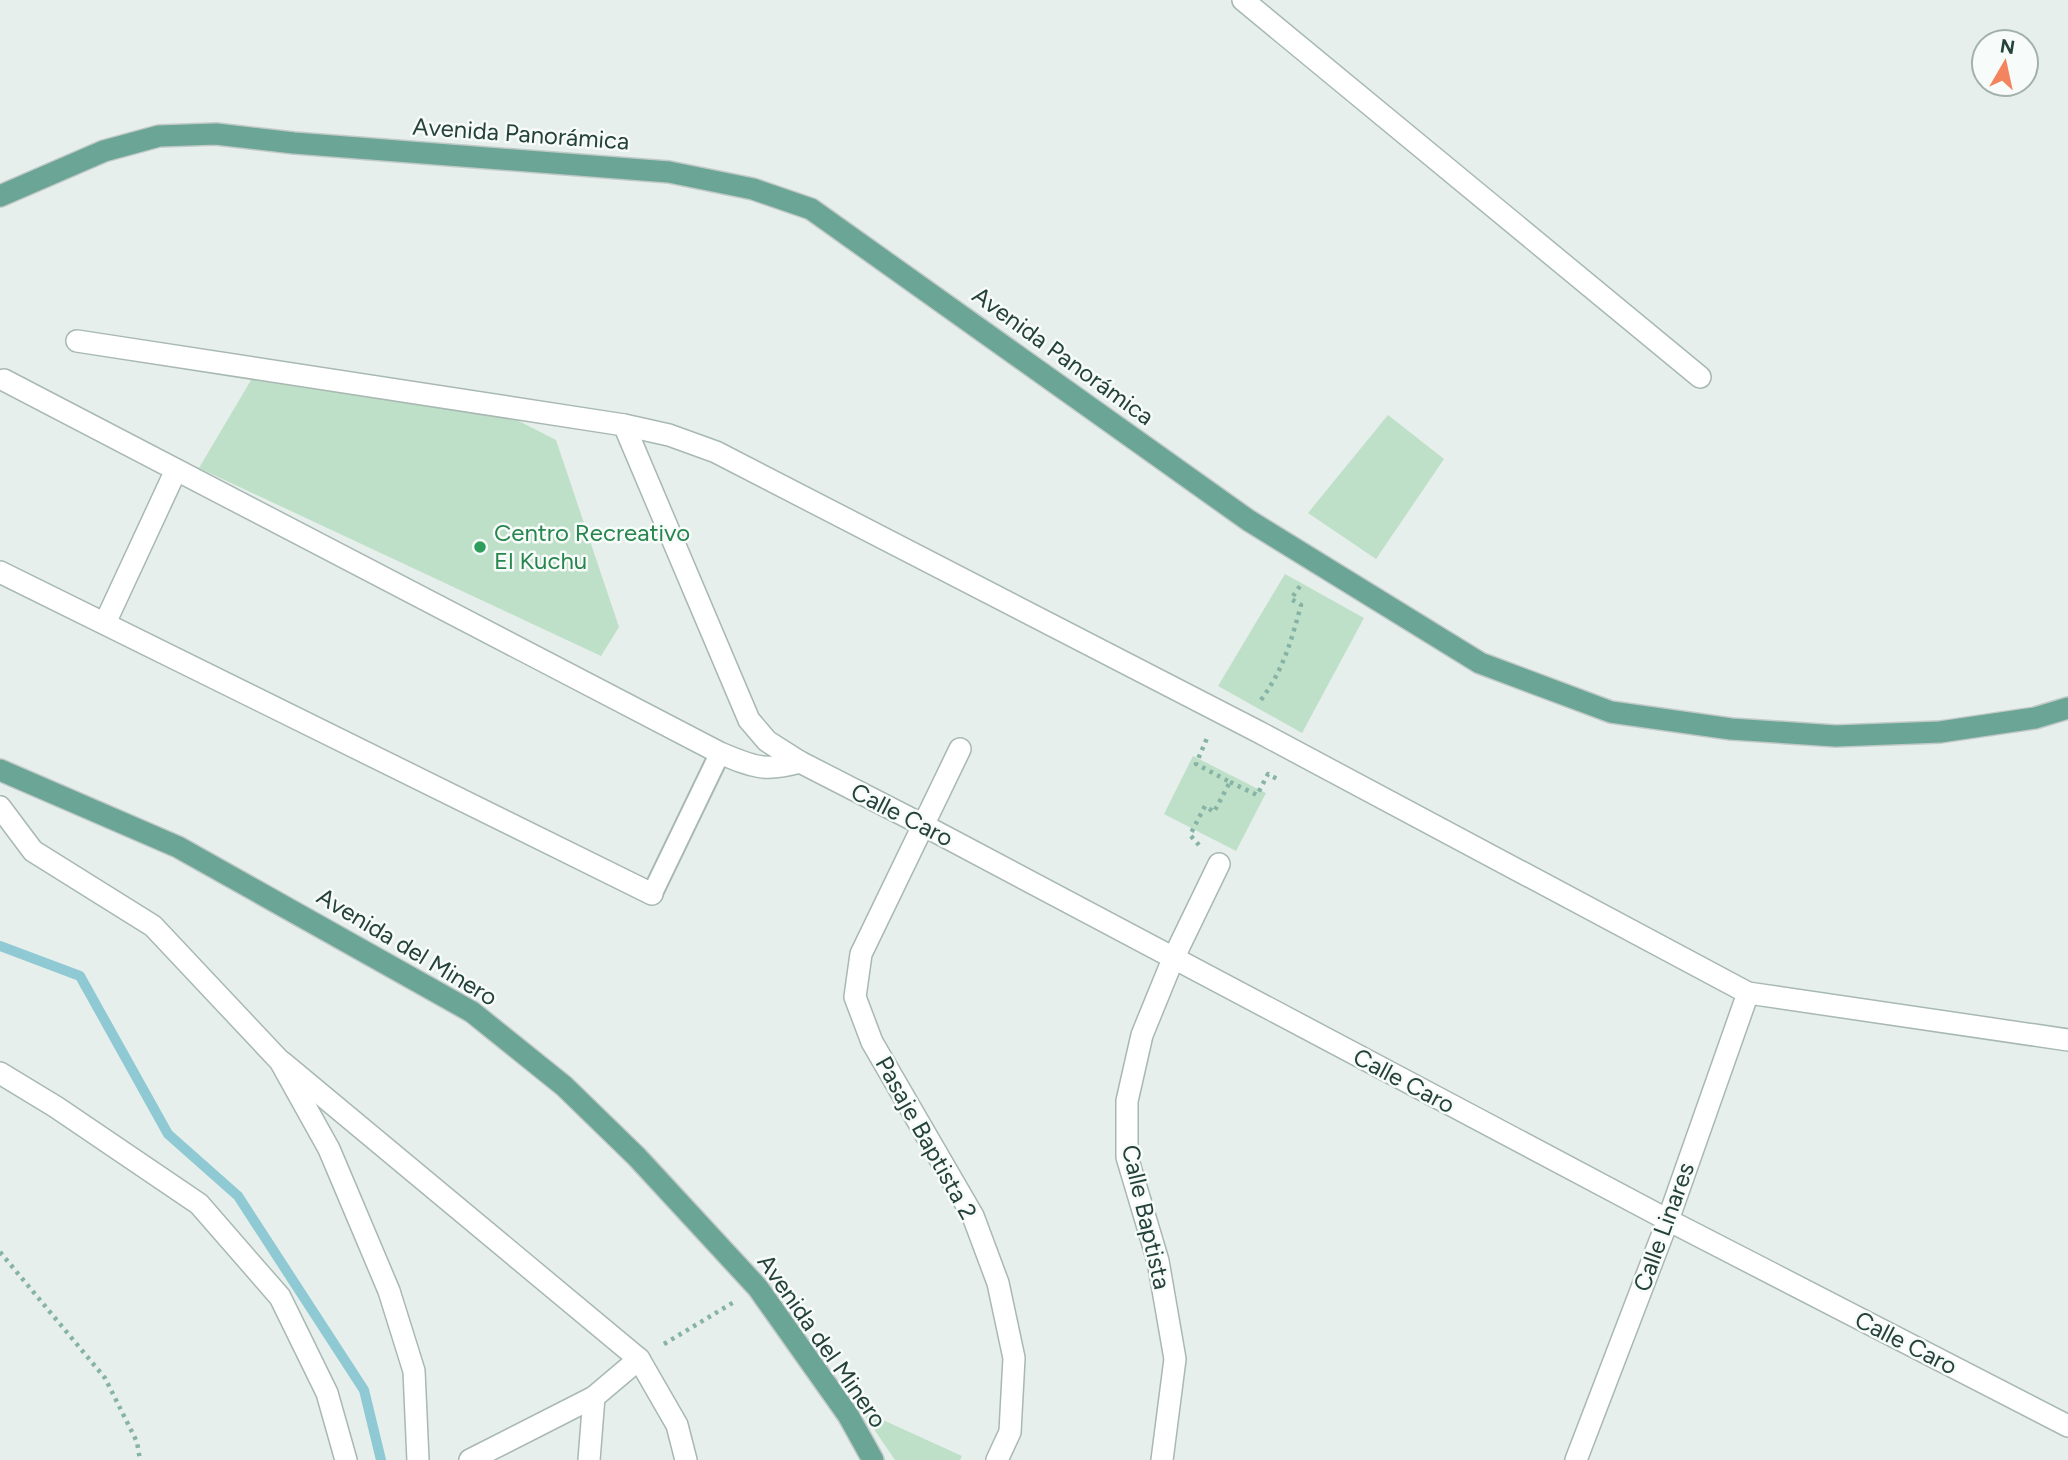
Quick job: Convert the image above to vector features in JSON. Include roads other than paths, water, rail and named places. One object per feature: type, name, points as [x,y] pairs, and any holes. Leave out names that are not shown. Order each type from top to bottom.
[{"type":"main road","name":"Avenida Panorámica","points":[[0,196],[104,151],[159,136],[216,134],[293,143],[670,172],[753,189],[811,209],[1248,520],[1480,663],[1611,712],[1731,729],[1836,736],[1940,732],[2035,718],[2068,708]]},
{"type":"main road","name":"Avenida del Minero","points":[[0,770],[178,847],[472,1012],[564,1086],[636,1157],[758,1288],[848,1415],[873,1460]]},
{"type":"street","points":[[1243,0],[1700,377]]},
{"type":"street","points":[[77,341],[624,425],[669,435],[716,452],[1257,731],[1748,993],[2068,1040]]},
{"type":"street","points":[[4,380],[720,753],[747,765],[775,769],[800,762]]},
{"type":"street","name":"Calle Caro","points":[[624,425],[749,720],[767,741],[800,762],[1668,1220],[2068,1426]]},
{"type":"street","points":[[105,623],[176,470]]},
{"type":"street","points":[[0,572],[652,894]]},
{"type":"street","name":"Pasaje Baptista 2","points":[[960,749],[861,954],[855,997],[872,1042],[973,1216],[998,1283],[1014,1358],[1010,1432],[997,1460]]},
{"type":"street","points":[[0,807],[33,851],[153,926],[280,1061],[639,1359],[677,1425],[686,1460]]},
{"type":"street","name":"Calle Baptista","points":[[1162,1460],[1175,1359],[1158,1261],[1127,1157],[1127,1101],[1142,1035],[1173,959],[1219,864]]},
{"type":"street","name":"Calle Linares","points":[[1576,1460],[1668,1220],[1748,993]]},
{"type":"street","points":[[280,1061],[329,1149],[389,1291],[414,1371],[418,1460]]},
{"type":"street","points":[[0,1073],[56,1107],[199,1204],[280,1297],[327,1393],[346,1460]]},
{"type":"street","points":[[470,1460],[594,1397],[639,1359]]},
{"type":"street","points":[[589,1460],[594,1397]]},
{"type":"lane","points":[[652,894],[720,753]]},
{"type":"waterway","points":[[0,946],[80,976],[168,1134],[238,1196],[364,1390],[381,1460]]},
{"type":"place","name":"Centro Recreativo El Kuchu","points":[[480,547]]}]
